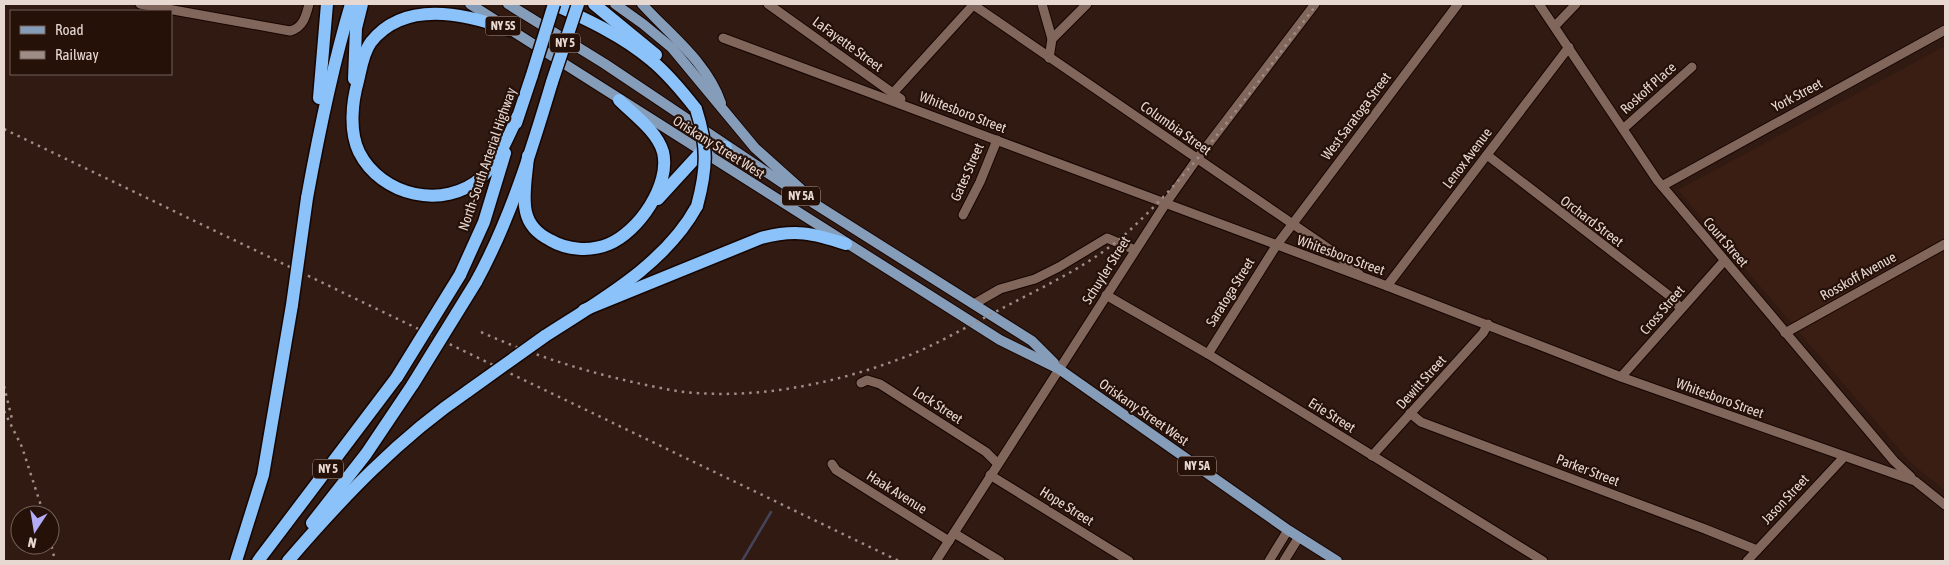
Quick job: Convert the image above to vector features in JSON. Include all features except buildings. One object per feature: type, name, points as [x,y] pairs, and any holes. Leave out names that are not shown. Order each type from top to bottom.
[{"type":"highway","points":[[315,152],[327,4]]},
{"type":"highway","points":[[236,561],[263,475],[292,305],[315,152],[337,53],[351,4]]},
{"type":"highway","points":[[362,4],[354,56],[354,140],[365,161],[392,186],[419,195],[444,195],[458,191],[481,178],[496,161],[518,116]]},
{"type":"highway","points":[[554,4],[591,22],[651,60],[674,82],[696,109]]},
{"type":"highway","name":"North-South Arterial Highway","points":[[258,561],[397,378],[460,275],[484,222],[554,4]]},
{"type":"highway","name":"NY 5","points":[[284,561],[366,454],[413,384],[476,282],[498,237],[528,156],[578,4]]},
{"type":"highway","points":[[288,561],[366,475],[430,417],[648,265],[674,240],[696,206],[704,180],[706,159],[703,129],[696,109],[684,85],[644,44],[594,4]]},
{"type":"highway","points":[[354,96],[365,53],[371,42],[381,30],[396,20],[416,12],[448,12],[486,21],[510,30]]},
{"type":"highway","points":[[620,100],[658,141],[663,153],[664,163],[660,186],[652,205]]},
{"type":"highway","points":[[528,156],[525,202],[529,221],[542,235],[562,246],[585,249],[610,244],[629,230],[701,152],[712,146],[726,147]]},
{"type":"highway","points":[[584,310],[775,234],[798,232],[821,236],[846,244]]},
{"type":"main road","name":"Oriskany Street West","points":[[470,4],[1000,340],[1059,369],[1288,530],[1336,561]]},
{"type":"main road","name":"Oriskany Street West","points":[[508,4],[826,212],[1032,341],[1059,369]]},
{"type":"main road","points":[[615,4],[672,48],[755,148],[826,212]]},
{"type":"main road","points":[[642,4],[701,66],[717,92],[724,111]]},
{"type":"street","points":[[140,4],[170,6],[292,30],[303,22],[309,4]]},
{"type":"street","name":"LaFayette Street","points":[[768,4],[911,107]]},
{"type":"street","points":[[893,93],[973,4]]},
{"type":"street","name":"Columbia Street","points":[[973,4],[1335,253],[1363,277]]},
{"type":"street","points":[[1042,4],[1052,39],[1049,58]]},
{"type":"street","points":[[1052,39],[1087,4]]},
{"type":"street","name":"Schuyler Street","points":[[936,561],[997,463],[1166,203],[1197,159],[1315,4]]},
{"type":"street","name":"West Saratoga Street","points":[[1276,246],[1458,4]]},
{"type":"street","name":"Court Street","points":[[1539,4],[1662,186],[1894,461],[1915,481]]},
{"type":"street","points":[[1555,26],[1576,4]]},
{"type":"street","name":"York Street","points":[[1662,186],[1945,30]]},
{"type":"street","name":"Whitesboro Street","points":[[724,38],[1488,324],[1621,377],[1915,481],[1945,504]]},
{"type":"street","name":"Lenox Avenue","points":[[1387,286],[1569,47]]},
{"type":"street","name":"Roskoff Place","points":[[1623,129],[1692,67]]},
{"type":"street","name":"Gates Street","points":[[963,215],[980,182],[997,140]]},
{"type":"street","name":"Orchard Street","points":[[1486,155],[1671,297],[1681,309]]},
{"type":"street","points":[[974,304],[1000,289],[1043,275],[1107,238],[1135,250]]},
{"type":"street","name":"Rosskoff Avenue","points":[[1786,333],[1945,244]]},
{"type":"street","name":"Saratoga Street","points":[[1208,354],[1276,246]]},
{"type":"street","name":"Cross Street","points":[[1621,377],[1724,261]]},
{"type":"street","name":"Erie Street","points":[[1106,295],[1208,354],[1543,561]]},
{"type":"street","name":"Dewitt Street","points":[[1372,456],[1483,333],[1488,324]]},
{"type":"street","name":"Lock Street","points":[[861,383],[867,380],[880,384],[986,452],[997,463]]},
{"type":"street","name":"Parker Street","points":[[1410,413],[1422,422],[1757,550]]},
{"type":"street","name":"Jason Street","points":[[1747,561],[1844,457]]},
{"type":"street","name":"Haak Avenue","points":[[832,464],[836,470],[949,541]]},
{"type":"street","name":"Hope Street","points":[[990,474],[1130,561]]},
{"type":"street","points":[[1269,561],[1288,530]]},
{"type":"street","points":[[954,533],[1000,561]]},
{"type":"street","points":[[1284,561],[1299,537]]},
{"type":"shaded area","points":[[1945,46],[1945,490],[1911,463],[1678,190]]},
{"type":"waterway","points":[[742,561],[771,512]]},
{"type":"railway","points":[[481,332],[519,348],[577,368],[651,386],[696,393],[749,393],[802,386],[854,374],[905,357],[941,341],[1067,274],[1115,243],[1156,204],[1205,149],[1251,92],[1317,4]]},
{"type":"railway","points":[[4,129],[899,561]]},
{"type":"railway","points":[[4,386],[12,419]]},
{"type":"railway","points":[[4,411],[22,447],[41,505]]},
{"type":"railway","points":[[54,555],[55,561]]}]
